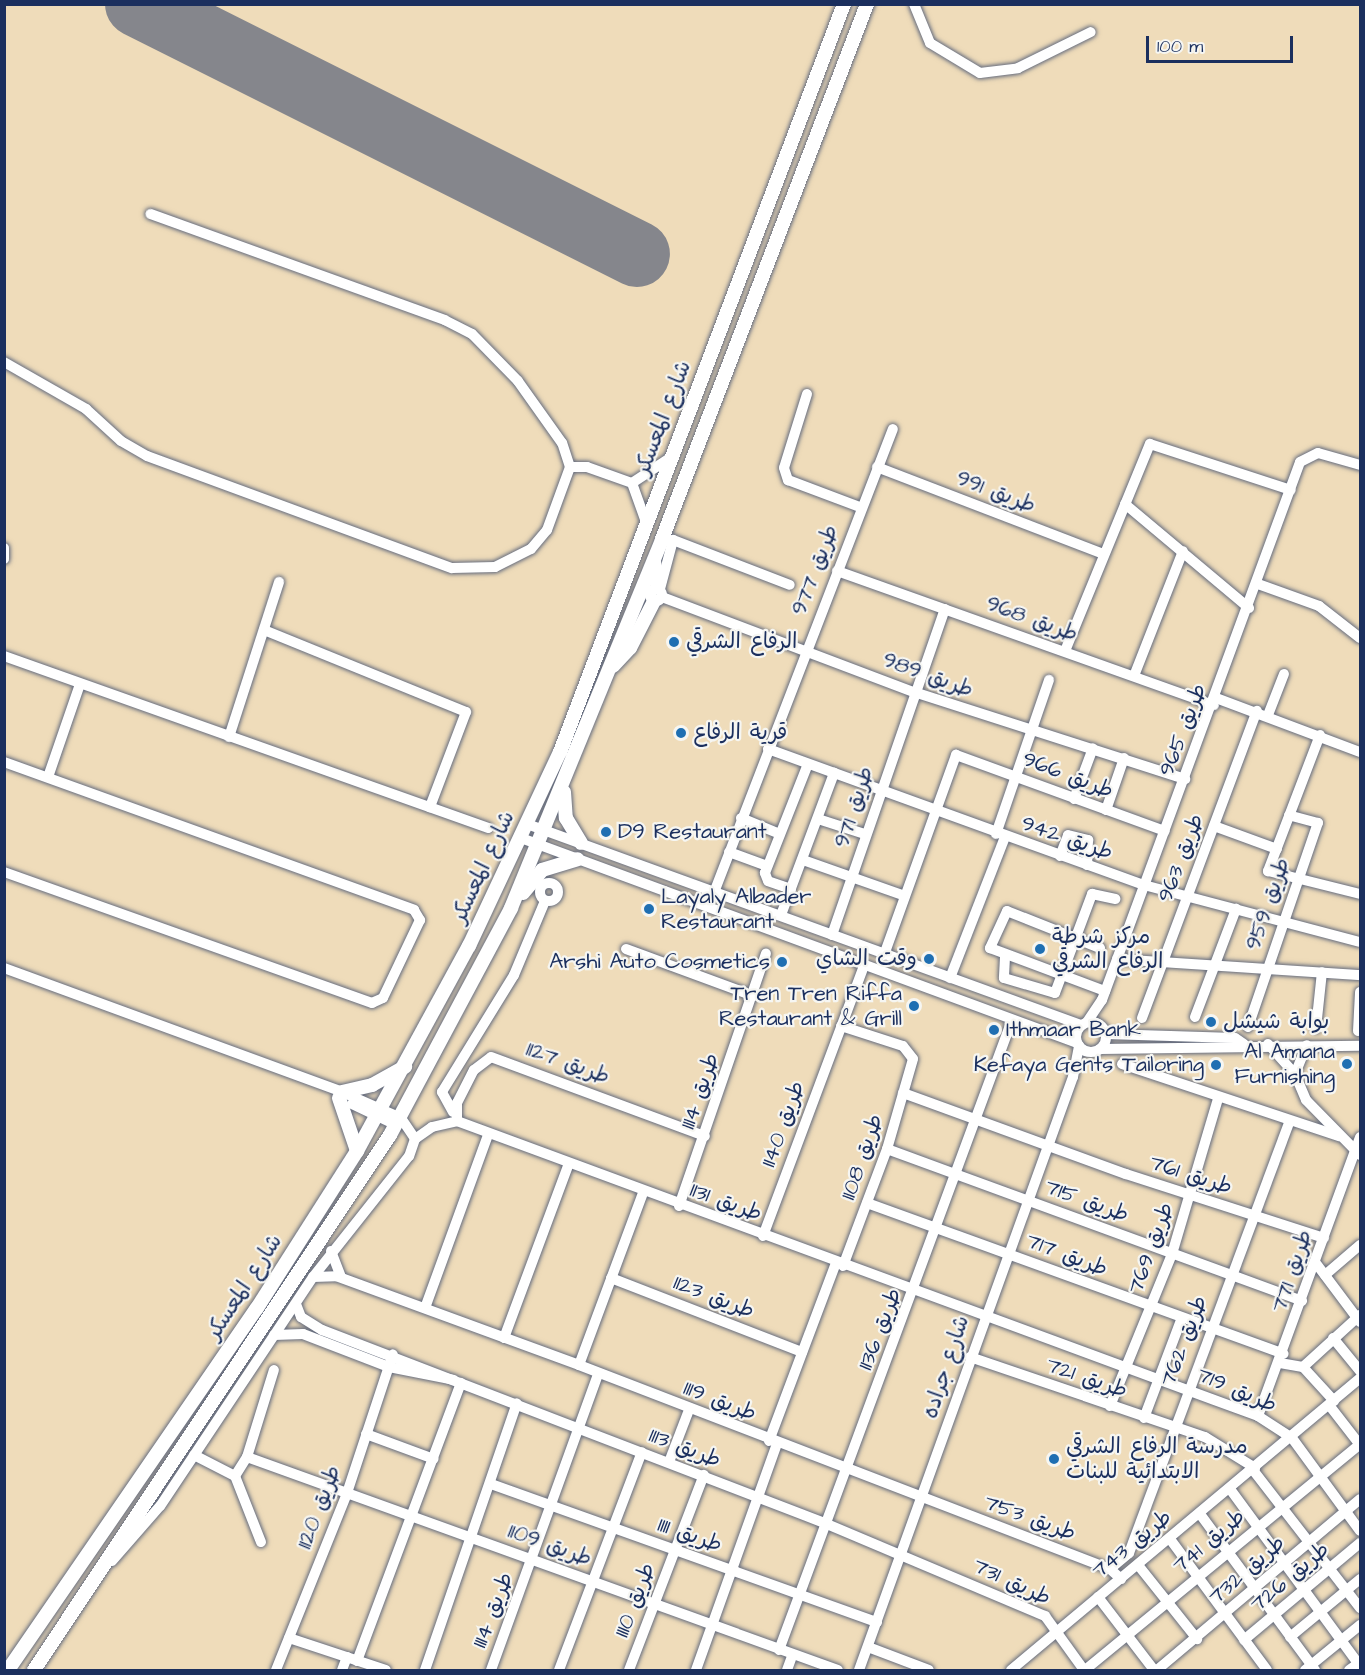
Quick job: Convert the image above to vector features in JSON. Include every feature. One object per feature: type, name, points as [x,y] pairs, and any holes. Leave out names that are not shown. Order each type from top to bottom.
[{"type":"main road","name":"شارع المعسكر","points":[[8,1671],[357,1151],[406,1066],[521,838],[646,522],[844,4]]},
{"type":"main road","name":"شارع المعسكر","points":[[34,1671],[398,1121],[511,908],[564,787],[654,560],[867,4]]},
{"type":"main road","points":[[609,669],[630,648],[659,594],[654,560]]},
{"type":"main road","points":[[564,787],[564,811],[580,843]]},
{"type":"main road","points":[[511,908],[542,870],[577,860]]},
{"type":"main road","points":[[357,1151],[338,1093],[372,1085],[406,1066]]},
{"type":"main road","points":[[18,1671],[47,1615]]},
{"type":"street","points":[[914,4],[930,43],[980,73],[1018,68],[1091,32]]},
{"type":"street","points":[[4,362],[86,409],[121,441],[147,456],[452,568],[495,567],[531,549],[560,506],[570,467],[562,443],[518,381],[472,334],[445,320],[150,214]]},
{"type":"street","points":[[807,394],[784,468],[788,480],[860,507]]},
{"type":"street","name":"طريق 977","points":[[715,890],[860,507],[893,429]]},
{"type":"street","points":[[1065,651],[1101,553],[1150,444],[1291,490]]},
{"type":"street","name":"طريق 965","points":[[1084,1024],[1104,995],[1215,701],[1300,462],[1318,453],[1360,465]]},
{"type":"street","points":[[632,483],[670,458]]},
{"type":"street","points":[[570,467],[587,467],[632,483]]},
{"type":"street","name":"طريق 991","points":[[877,467],[1101,553]]},
{"type":"street","points":[[632,483],[646,522]]},
{"type":"street","points":[[1125,504],[1249,608]]},
{"type":"street","points":[[659,594],[673,540],[790,585]]},
{"type":"street","points":[[4,548],[4,559]]},
{"type":"street","points":[[1134,676],[1183,551]]},
{"type":"street","name":"طريق 968","points":[[837,571],[1134,676],[1215,701],[1257,711],[1360,752]]},
{"type":"street","points":[[229,737],[279,582]]},
{"type":"street","points":[[1258,584],[1319,606],[1360,638]]},
{"type":"street","name":"طريق 989","points":[[659,594],[914,692],[1185,779]]},
{"type":"street","name":"طريق 971","points":[[832,935],[914,692],[945,609]]},
{"type":"street","points":[[264,630],[466,712],[430,807]]},
{"type":"street","points":[[4,656],[488,828]]},
{"type":"street","points":[[1268,715],[1284,674]]},
{"type":"street","points":[[950,978],[1000,835],[1049,680]]},
{"type":"street","points":[[48,777],[80,684]]},
{"type":"street","name":"طريق 963","points":[[1142,1018],[1257,711]]},
{"type":"street","points":[[1320,735],[1268,871],[1360,894]]},
{"type":"street","points":[[1074,799],[1094,748]]},
{"type":"street","name":"طريق 942","points":[[768,749],[1000,835],[1144,885],[1360,942]]},
{"type":"street","name":"طريق 966","points":[[937,812],[956,755],[1165,831]]},
{"type":"street","points":[[1106,810],[1124,758]]},
{"type":"street","points":[[4,762],[414,910],[419,924],[383,998],[372,1003],[4,872]]},
{"type":"street","points":[[791,889],[768,881],[767,866],[808,764]]},
{"type":"street","points":[[781,915],[834,772]]},
{"type":"street","points":[[884,954],[937,812]]},
{"type":"street","name":"طريق 959","points":[[1248,1027],[1297,878],[1318,823],[1289,815]]},
{"type":"street","points":[[741,818],[780,834]]},
{"type":"street","points":[[818,819],[865,834]]},
{"type":"street","points":[[527,824],[715,890],[950,978],[1084,1024],[1104,1030],[1235,1038],[1244,1044]]},
{"type":"street","points":[[1214,826],[1277,849]]},
{"type":"street","points":[[1060,856],[1068,835],[1088,840],[1087,865]]},
{"type":"street","points":[[521,838],[863,968],[1095,1051],[1244,1044],[1360,1046]]},
{"type":"street","points":[[729,852],[767,866]]},
{"type":"street","points":[[803,860],[851,879],[905,896]]},
{"type":"street","points":[[1005,957],[1004,978],[1049,994],[1065,977],[1092,894],[1115,899]]},
{"type":"street","points":[[99,1575],[147,1523],[331,1251],[409,1156],[415,1139],[432,1127],[455,1117],[441,1092],[470,1050],[514,975],[545,901]]},
{"type":"street","points":[[1196,1017],[1236,909]]},
{"type":"street","points":[[1100,948],[1002,912],[990,948],[1005,957],[1065,977],[1104,995]]},
{"type":"street","points":[[626,949],[754,996]]},
{"type":"street","name":"طريق 1114","points":[[679,1206],[754,996],[766,954]]},
{"type":"street","points":[[1117,959],[1360,975]]},
{"type":"street","points":[[4,968],[338,1093],[398,1121],[415,1139]]},
{"type":"street","name":"طريق 1140","points":[[763,1236],[863,968]]},
{"type":"street","points":[[1316,1028],[1322,972]]},
{"type":"street","points":[[1358,1031],[1360,992]]},
{"type":"street","name":"طريق 965","points":[[1104,995],[1104,1030]]},
{"type":"street","name":"طريق 1136","points":[[779,1650],[915,1292],[1012,1020]]},
{"type":"street","points":[[1073,1077],[1078,1044],[1084,1024]]},
{"type":"street","name":"طريق 1108","points":[[839,1264],[867,1203],[887,1149],[913,1059],[903,1046],[841,1026]]},
{"type":"street","points":[[1073,1077],[1095,1051],[1104,1030]]},
{"type":"street","points":[[1268,1044],[1295,1074],[1306,1100],[1358,1153]]},
{"type":"street","points":[[1295,1074],[1307,1045]]},
{"type":"street","points":[[470,1050],[491,1058]]},
{"type":"street","name":"طريق 1127","points":[[455,1117],[474,1070],[491,1058],[705,1136]]},
{"type":"street","points":[[1122,1064],[1218,1099],[1339,1136]]},
{"type":"street","name":"شارع جراده","points":[[859,1671],[922,1500],[984,1314],[1073,1077]]},
{"type":"street","name":"طريق 761","points":[[903,1093],[975,1121],[1048,1143],[1190,1195],[1324,1238]]},
{"type":"street","name":"طريق 769","points":[[1110,1406],[1172,1254],[1218,1099]]},
{"type":"street","name":"طريق 1131","points":[[455,1117],[488,1135],[568,1166],[915,1292],[984,1314]]},
{"type":"street","name":"طريق 762","points":[[1110,1569],[1129,1553],[1185,1390],[1289,1122]]},
{"type":"street","points":[[425,1308],[488,1135]]},
{"type":"street","name":"طريق 771","points":[[1258,1416],[1358,1153],[1360,1137]]},
{"type":"street","name":"طريق 715","points":[[887,1149],[955,1176],[1027,1200],[1302,1301]]},
{"type":"street","points":[[504,1338],[568,1166]]},
{"type":"street","points":[[579,1365],[643,1192]]},
{"type":"street","name":"طريق 717","points":[[867,1203],[1007,1253],[1303,1367]]},
{"type":"street","name":"طريق 771","points":[[1325,1275],[1359,1248]]},
{"type":"street","points":[[331,1251],[341,1277]]},
{"type":"street","points":[[1315,1262],[1359,1318],[1332,1338],[1303,1367],[1332,1403],[1360,1444]]},
{"type":"street","points":[[696,1671],[759,1497],[773,1442],[802,1352],[839,1264]]},
{"type":"street","name":"طريق 1119","points":[[313,1277],[341,1277],[579,1365],[922,1500]]},
{"type":"street","name":"طريق 1123","points":[[612,1278],[802,1352]]},
{"type":"street","name":"طريق 1113","points":[[296,1304],[309,1324],[393,1354],[902,1554]]},
{"type":"street","name":"طريق 719","points":[[984,1314],[1258,1416],[1292,1438],[1360,1531]]},
{"type":"street","points":[[1144,1418],[1181,1320]]},
{"type":"street","name":"طريق 1113","points":[[274,1335],[303,1334],[389,1367],[457,1381]]},
{"type":"street","points":[[1332,1338],[1360,1371]]},
{"type":"street","name":"طريق 1120","points":[[276,1671],[347,1493],[393,1354]]},
{"type":"street","name":"طريق 721","points":[[970,1357],[1205,1437],[1254,1469],[1360,1608]]},
{"type":"street","points":[[235,1476],[247,1457],[274,1370]]},
{"type":"street","points":[[578,1428],[598,1374]]},
{"type":"street","name":"طريق 743","points":[[1011,1671],[1057,1630],[1292,1438],[1360,1378]]},
{"type":"street","points":[[342,1671],[352,1659],[412,1517],[434,1459],[457,1381]]},
{"type":"street","points":[[424,1671],[473,1538],[517,1403]]},
{"type":"street","points":[[669,1462],[689,1410]]},
{"type":"street","name":"طريق 1114","points":[[491,1671],[578,1428]]},
{"type":"street","points":[[366,1434],[434,1459]]},
{"type":"street","name":"طريق 741","points":[[1084,1671],[1257,1526],[1360,1444]]},
{"type":"street","points":[[559,1671],[642,1452]]},
{"type":"street","points":[[194,1455],[235,1476],[261,1542]]},
{"type":"street","name":"طريق 1109","points":[[247,1457],[533,1558],[792,1656],[838,1671]]},
{"type":"street","name":"طريق 1110","points":[[629,1671],[704,1475]]},
{"type":"street","name":"طريق 1111","points":[[491,1484],[550,1507],[878,1622]]},
{"type":"street","points":[[1230,1489],[1360,1664],[1349,1671]]},
{"type":"street","name":"طريق 732","points":[[1155,1671],[1197,1639],[1360,1499]]},
{"type":"street","name":"طريق 753","points":[[922,1500],[1110,1569],[1121,1579]]},
{"type":"street","points":[[1200,1514],[1311,1669],[1360,1625]]},
{"type":"street","points":[[1170,1539],[1267,1671]]},
{"type":"street","name":"طريق 726","points":[[1244,1640],[1331,1569],[1360,1542]]},
{"type":"street","name":"طريق 731","points":[[902,1554],[1045,1617],[1057,1630],[1084,1671]]},
{"type":"street","points":[[1138,1565],[1197,1639]]},
{"type":"street","points":[[1290,1637],[1360,1579]]},
{"type":"street","points":[[1098,1597],[1155,1671]]},
{"type":"street","points":[[289,1638],[386,1671]]},
{"type":"street","points":[[868,1647],[929,1671]]},
{"type":"street","points":[[787,1671],[792,1656]]},
{"type":"runway","points":[[138,4],[637,254]]},
{"type":"place","name":"الرفاع الشرقي","points":[[674,642]]},
{"type":"place","name":"قرية الرفاع","points":[[681,733]]},
{"type":"place","name":"D9 Restaurant","points":[[606,832]]},
{"type":"place","name":"Layaly Albader Restaurant","points":[[649,909]]},
{"type":"place","name":"مركز شرطة الرفاع الشرقي","points":[[1040,949]]},
{"type":"place","name":"وقت الشاي","points":[[929,959]]},
{"type":"place","name":"Arshi Auto Cosmetics","points":[[782,962]]},
{"type":"place","name":"Tren Tren Riffa Restaurant & Grill","points":[[914,1006]]},
{"type":"place","name":"بوابة شيشل","points":[[1211,1022]]},
{"type":"place","name":"Ithmaar Bank","points":[[994,1030]]},
{"type":"place","name":"Al Amana Furnishing","points":[[1347,1064]]},
{"type":"place","name":"Kefaya Gents Tailoring","points":[[1216,1065]]},
{"type":"place","name":"مدرسة الرفاع الشرقي الابتدائية للبنات","points":[[1054,1459]]}]
